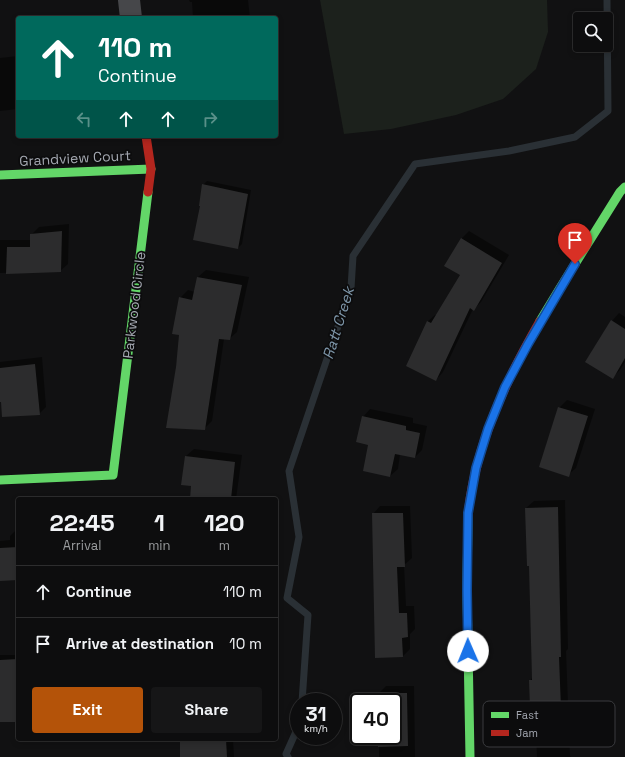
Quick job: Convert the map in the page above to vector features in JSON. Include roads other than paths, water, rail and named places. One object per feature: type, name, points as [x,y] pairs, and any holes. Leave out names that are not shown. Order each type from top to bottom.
[{"type":"street","points":[[129,0],[131,16]]},
{"type":"street","name":"Parkwood Circle","points":[[0,480],[113,475],[151,168],[146,138]]},
{"type":"street","name":"Grandview Court","points":[[0,175],[151,168]]},
{"type":"street","points":[[470,757],[467,544],[468,513],[476,468],[488,429],[505,387],[560,288],[620,192],[625,187]]},
{"type":"waterway","name":"Ratt Creek","points":[[303,693],[308,615],[287,598],[299,537],[289,471],[351,288],[353,256],[415,164],[509,151],[575,137],[608,111],[607,0]]},
{"type":"waterway","name":"Ratt Creek","points":[[288,757],[286,754],[290,745]]}]
